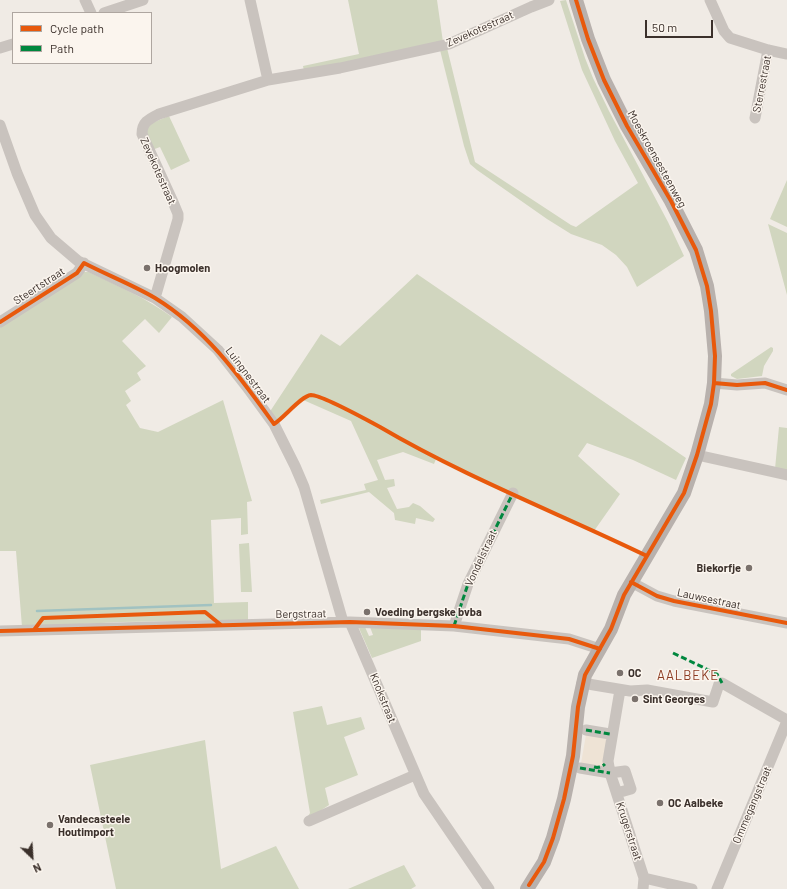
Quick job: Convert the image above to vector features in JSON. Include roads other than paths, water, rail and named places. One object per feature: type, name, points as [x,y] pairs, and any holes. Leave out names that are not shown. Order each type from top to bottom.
[{"type":"main road","name":"Moeskroensesteenweg","points":[[527,889],[544,862],[553,838],[564,799],[573,756],[582,683],[587,668],[600,649],[631,582],[684,493],[697,456],[711,404],[714,383],[715,356],[711,311],[707,286],[696,250],[671,201],[627,126],[604,80],[588,39],[576,0]]},
{"type":"street","points":[[85,0],[91,12]]},
{"type":"street","points":[[107,12],[143,0]]},
{"type":"street","points":[[250,0],[268,80]]},
{"type":"street","name":"Zevekotestraat","points":[[155,298],[177,224],[178,214],[143,138],[143,124],[148,119],[159,114],[268,80],[340,68],[449,44],[549,0]]},
{"type":"street","name":"Sterrestraat","points":[[710,0],[724,31],[730,38],[768,50],[787,54]]},
{"type":"street","points":[[0,48],[12,44]]},
{"type":"street","name":"Sterrestraat","points":[[755,118],[768,50]]},
{"type":"street","name":"Luingnestraat","points":[[0,125],[17,173],[38,221],[51,238],[70,256],[155,298],[182,317],[218,350],[274,424],[304,487],[347,622]]},
{"type":"street","name":"Steertstraat","points":[[0,322],[77,273],[84,263]]},
{"type":"street","points":[[714,383],[737,385],[765,383],[787,390]]},
{"type":"street","points":[[697,456],[787,476]]},
{"type":"street","name":"Vondelstraat","points":[[454,626],[468,584],[513,493]]},
{"type":"street","name":"Lauwsestraat","points":[[631,582],[657,596],[674,601],[787,623]]},
{"type":"street","name":"Bergstraat","points":[[0,631],[347,622],[454,626],[569,639],[600,649]]},
{"type":"street","name":"Knokstraat","points":[[347,622],[424,794],[489,889]]},
{"type":"street","points":[[582,683],[620,690],[647,690],[713,702],[720,684],[722,683],[787,720]]},
{"type":"street","name":"Krugerstraat","points":[[620,690],[608,768],[644,884]]},
{"type":"street","name":"Ommegangstraat","points":[[717,889],[787,720]]},
{"type":"street","points":[[586,730],[610,734]]},
{"type":"street","points":[[582,767],[608,768]]},
{"type":"street","points":[[308,821],[415,775]]},
{"type":"street","points":[[644,884],[692,889]]},
{"type":"waterway","points":[[37,611],[211,605]]},
{"type":"place","name":"Hoogmolen","points":[[147,268]]},
{"type":"place","name":"Biekorfje","points":[[749,568]]},
{"type":"place","name":"Voeding bergske bvba","points":[[367,612]]},
{"type":"place","name":"OC","points":[[620,673]]},
{"type":"place","name":"Sint Georges","points":[[635,699]]},
{"type":"place","name":"OC Aalbeke","points":[[660,803]]},
{"type":"place","name":"Vandecasteele Houtimport","points":[[50,825]]},
{"type":"district","name":"AALBEKE","points":[[688,676]]}]
